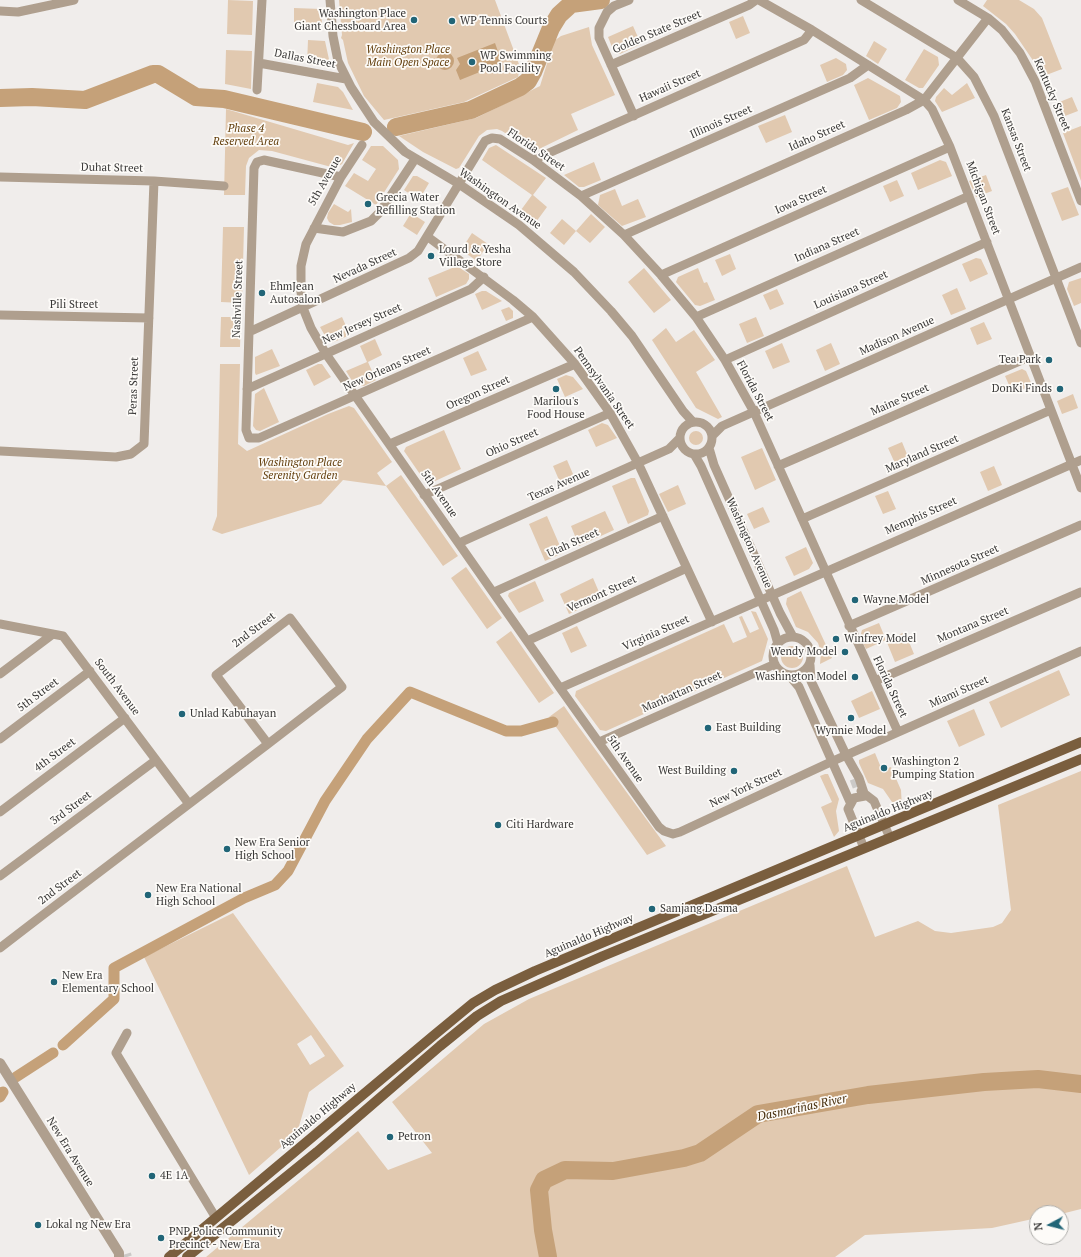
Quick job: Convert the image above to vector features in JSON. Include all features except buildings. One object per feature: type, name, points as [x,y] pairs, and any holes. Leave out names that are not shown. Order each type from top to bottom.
[{"type":"main road","name":"Aguinaldo Highway","points":[[169,1257],[473,1003],[495,990],[535,971],[1081,742]]},
{"type":"main road","points":[[188,1257],[477,1016],[524,990],[603,956],[1081,760]]},
{"type":"main road","points":[[598,945],[603,956]]},
{"type":"main road","points":[[240,1197],[249,1207]]},
{"type":"street","points":[[0,11],[18,12],[74,0]]},
{"type":"street","points":[[257,90],[262,0]]},
{"type":"street","name":"Washington Avenue","points":[[330,0],[334,44],[338,61],[346,79],[374,122],[391,140],[415,159],[459,184],[519,225],[574,272],[611,311],[632,336],[683,411],[693,422]]},
{"type":"street","points":[[629,0],[614,6],[607,12],[598,28],[599,38],[634,116]]},
{"type":"street","name":"Golden State Street","points":[[611,65],[749,5],[756,0]]},
{"type":"street","name":"Michigan Street","points":[[759,0],[812,30],[924,100],[935,115],[950,147],[1081,488]]},
{"type":"street","name":"Kansas Street","points":[[861,0],[957,58],[974,77],[994,116],[1081,342]]},
{"type":"street","name":"Kentucky Street","points":[[958,0],[988,18],[1010,39],[1027,65],[1081,201]]},
{"type":"street","name":"Idaho Street","points":[[624,235],[892,116],[924,100],[988,18]]},
{"type":"street","name":"Hawaii Street","points":[[533,160],[804,40],[812,30]]},
{"type":"street","name":"Dallas Street","points":[[259,63],[346,79]]},
{"type":"street","name":"Illinois Street","points":[[581,196],[850,78],[868,64]]},
{"type":"street","name":"Florida Street","points":[[492,138],[500,138],[533,160],[581,196],[624,235],[661,275],[696,317],[725,360],[754,412],[898,732]]},
{"type":"street","name":"Nevada Street","points":[[249,332],[409,258],[418,251],[428,237],[485,141],[492,138]]},
{"type":"street","name":"5th Avenue","points":[[362,144],[340,177],[306,244],[301,266],[301,292],[303,308],[311,328],[326,354],[560,688],[659,827],[668,834]]},
{"type":"street","name":"Iowa Street","points":[[661,275],[950,147]]},
{"type":"street","points":[[314,228],[343,232],[358,228],[371,221],[380,212],[415,159]]},
{"type":"street","name":"Nashville Street","points":[[249,438],[246,430],[254,168],[257,162],[264,160],[340,177]]},
{"type":"street","name":"Duhat Street","points":[[0,177],[154,181],[224,186]]},
{"type":"street","name":"Peras Street","points":[[0,451],[116,457],[131,454],[144,444],[154,181]]},
{"type":"street","name":"Indiana Street","points":[[696,317],[969,196]]},
{"type":"street","name":"Pennsylvania Street","points":[[428,237],[484,277],[533,317],[575,364],[610,413],[638,463],[712,622]]},
{"type":"street","name":"Louisiana Street","points":[[725,360],[987,242]]},
{"type":"street","name":"Madison Avenue","points":[[708,427],[722,426],[1081,267]]},
{"type":"street","name":"New Jersey Street","points":[[248,388],[471,289],[484,277]]},
{"type":"street","name":"Pili Street","points":[[0,315],[149,318]]},
{"type":"street","name":"New Orleans Street","points":[[249,438],[259,438],[533,317]]},
{"type":"street","name":"Maine Street","points":[[778,466],[1031,356]]},
{"type":"street","name":"Oregon Street","points":[[390,444],[575,364]]},
{"type":"street","name":"Maryland Street","points":[[802,519],[1051,410]]},
{"type":"street","points":[[683,411],[684,426],[680,438],[685,450],[694,454],[700,454],[709,448],[712,436],[708,427],[699,422],[693,422],[684,426]]},
{"type":"street","name":"Ohio Street","points":[[424,495],[610,413]]},
{"type":"street","name":"Madison Avenue","points":[[712,436],[722,426]]},
{"type":"street","name":"Texas Avenue","points":[[459,543],[669,449],[680,438]]},
{"type":"street","name":"Washington Avenue","points":[[709,448],[714,465],[772,596],[793,637]]},
{"type":"street","name":"Texas Avenue","points":[[669,449],[685,450]]},
{"type":"street","name":"Washington Avenue","points":[[694,454],[701,466],[761,600],[778,644]]},
{"type":"street","name":"Memphis Street","points":[[761,600],[1081,460]]},
{"type":"street","name":"Utah Street","points":[[494,592],[663,516]]},
{"type":"street","name":"Minnesota Street","points":[[850,626],[1081,525]]},
{"type":"street","name":"Vermont Street","points":[[528,641],[687,568]]},
{"type":"street","name":"Montana Street","points":[[875,681],[1081,592]]},
{"type":"street","name":"Virginia Street","points":[[560,688],[761,600]]},
{"type":"street","name":"2nd Street","points":[[0,948],[268,744],[342,687],[290,618],[216,675],[268,744]]},
{"type":"street","name":"South Avenue","points":[[0,624],[63,636],[189,804]]},
{"type":"street","points":[[0,674],[53,634]]},
{"type":"street","points":[[864,848],[849,812],[850,802],[799,687],[775,664],[773,654],[778,644],[787,638],[793,637],[805,641],[809,646],[811,652],[811,681],[846,755],[859,778],[865,796]]},
{"type":"street","name":"Miami Street","points":[[846,755],[1081,651]]},
{"type":"street","name":"Manhattan Street","points":[[599,742],[775,664]]},
{"type":"street","points":[[789,676],[801,674],[810,665]]},
{"type":"street","name":"5th Street","points":[[0,739],[90,671]]},
{"type":"street","name":"4th Street","points":[[0,812],[125,718]]},
{"type":"street","points":[[846,755],[855,783],[865,796],[874,801],[890,838]]},
{"type":"street","name":"New York Street","points":[[668,834],[680,832],[846,755]]},
{"type":"street","name":"3rd Street","points":[[0,876],[156,760]]},
{"type":"street","points":[[850,802],[857,797],[865,796]]},
{"type":"street","points":[[127,1033],[116,1053],[216,1218]]},
{"type":"street","name":"New Era Avenue","points":[[0,1063],[121,1255]]},
{"type":"green space","points":[[228,0],[253,1],[252,35],[227,34]]},
{"type":"green space","name":"Washington Place Main Open Space","points":[[339,0],[495,0],[520,67],[518,77],[464,102],[384,120],[364,96],[348,63],[343,40],[341,38]]},
{"type":"green space","points":[[987,0],[1019,0],[1034,9],[1042,18],[1062,69],[1041,77],[1034,62],[1015,34],[1006,24],[983,6]]},
{"type":"green space","points":[[294,8],[321,9],[322,24],[294,22]]},
{"type":"green space","points":[[743,16],[750,33],[736,39],[729,22]]},
{"type":"green space","points":[[633,26],[641,44],[620,54],[614,52],[608,37]]},
{"type":"green space","points":[[589,27],[592,45],[615,95],[571,114],[578,130],[537,150],[530,149],[497,129],[487,130],[479,136],[459,168],[456,169],[423,152],[399,136],[476,118],[540,86],[554,41],[561,36]]},
{"type":"green space","points":[[308,40],[325,41],[330,64],[329,67],[307,64]]},
{"type":"green space","points":[[874,41],[887,49],[878,64],[866,56]]},
{"type":"green space","points":[[924,49],[938,57],[939,65],[923,88],[919,88],[905,80]]},
{"type":"green space","points":[[226,50],[252,51],[251,89],[225,84]]},
{"type":"green space","points":[[836,58],[846,64],[847,70],[843,75],[827,82],[820,65]]},
{"type":"green space","points":[[868,78],[900,96],[901,102],[897,108],[869,120],[854,85]]},
{"type":"green space","points":[[317,83],[338,87],[343,92],[353,110],[313,102]]},
{"type":"green space","points":[[967,83],[975,98],[942,112],[935,101],[936,97],[944,88],[952,95]]},
{"type":"green space","points":[[1072,97],[1078,111],[1057,119],[1052,105]]},
{"type":"green space","name":"Phase 4 Reserved Area","points":[[226,109],[348,145],[354,143],[342,164],[335,168],[272,151],[259,150],[249,158],[246,166],[245,195],[224,195]]},
{"type":"green space","points":[[785,115],[792,132],[766,143],[758,126]]},
{"type":"green space","points":[[1081,126],[1081,181],[1063,133]]},
{"type":"green space","points":[[496,145],[546,178],[533,195],[547,207],[536,222],[521,210],[532,195],[482,160],[489,148]]},
{"type":"green space","points":[[371,146],[383,146],[398,160],[399,169],[376,205],[345,186],[354,173],[368,181],[376,169],[362,160]]},
{"type":"green space","points":[[940,160],[946,162],[952,176],[918,190],[911,173]]},
{"type":"green space","points":[[594,162],[601,180],[584,187],[579,187],[564,175]]},
{"type":"green space","points":[[986,175],[992,191],[976,197],[969,181]]},
{"type":"green space","points":[[413,176],[417,176],[429,183],[419,200],[404,190]]},
{"type":"green space","points":[[897,180],[904,196],[890,202],[883,186]]},
{"type":"green space","points":[[1068,187],[1079,215],[1062,221],[1051,193]]},
{"type":"green space","points":[[615,189],[622,206],[638,199],[646,217],[622,226],[598,205],[600,195]]},
{"type":"green space","points":[[334,204],[348,212],[351,209],[352,222],[334,225],[329,222],[327,218],[328,213]]},
{"type":"green space","points":[[411,213],[425,222],[417,235],[403,226]]},
{"type":"green space","points":[[591,214],[605,227],[590,243],[576,231]]},
{"type":"green space","points":[[562,219],[576,231],[564,245],[550,233]]},
{"type":"green space","points":[[223,227],[244,227],[242,303],[221,302]]},
{"type":"green space","points":[[472,233],[488,244],[477,261],[461,250]]},
{"type":"green space","points":[[730,254],[736,269],[722,276],[715,260]]},
{"type":"green space","points":[[976,258],[981,259],[988,274],[970,282],[962,264]]},
{"type":"green space","points":[[457,266],[469,274],[469,279],[466,284],[436,297],[428,278]]},
{"type":"green space","points":[[644,268],[671,300],[654,313],[628,282]]},
{"type":"green space","points":[[698,268],[704,283],[707,282],[715,300],[700,306],[695,305],[676,282],[678,277]]},
{"type":"green space","points":[[1081,278],[1081,303],[1074,306],[1067,289],[1069,282]]},
{"type":"green space","points":[[957,288],[966,309],[951,315],[942,295]]},
{"type":"green space","points":[[777,289],[784,304],[770,310],[763,295]]},
{"type":"green space","points":[[486,291],[502,301],[482,310],[475,294]]},
{"type":"green space","points":[[509,307],[513,311],[513,318],[506,321],[501,310]]},
{"type":"green space","points":[[221,317],[241,317],[240,347],[220,347]]},
{"type":"green space","points":[[342,317],[350,335],[334,342],[328,341],[320,327]]},
{"type":"green space","points":[[756,317],[764,336],[747,343],[739,324]]},
{"type":"green space","points":[[984,322],[992,339],[977,345],[970,328]]},
{"type":"green space","points":[[666,328],[676,342],[694,330],[715,360],[696,372],[722,417],[718,419],[696,408],[652,340]]},
{"type":"green space","points":[[375,339],[382,355],[368,362],[376,380],[364,386],[354,384],[346,371],[367,362],[360,346]]},
{"type":"green space","points":[[782,343],[790,362],[773,369],[765,351]]},
{"type":"green space","points":[[831,343],[840,364],[825,371],[816,350]]},
{"type":"green space","points":[[272,349],[280,366],[256,375],[255,357]]},
{"type":"green space","points":[[478,351],[487,370],[471,376],[463,358]]},
{"type":"green space","name":"Washington Place Serenity Garden","points":[[220,364],[240,364],[238,444],[247,451],[349,406],[354,408],[392,462],[377,473],[386,486],[343,480],[321,504],[222,534],[212,530],[217,516]]},
{"type":"green space","points":[[318,364],[322,364],[331,377],[314,386],[306,370]]},
{"type":"green space","points":[[1022,369],[1026,371],[1032,385],[1013,394],[1005,376]]},
{"type":"green space","points":[[566,375],[573,377],[583,389],[565,397],[557,379]]},
{"type":"green space","points":[[264,388],[279,422],[260,431],[256,430],[253,426],[255,394]]},
{"type":"green space","points":[[1073,394],[1078,408],[1062,414],[1057,401]]},
{"type":"green space","points":[[602,423],[608,425],[617,438],[596,447],[588,430]]},
{"type":"green space","points":[[444,430],[461,469],[433,482],[424,480],[404,451],[406,447]]},
{"type":"green space","points":[[696,431],[701,433],[703,438],[701,443],[696,445],[691,443],[689,438],[691,433]]},
{"type":"green space","points":[[902,442],[911,464],[898,470],[888,448]]},
{"type":"green space","points":[[762,448],[776,480],[755,490],[741,457]]},
{"type":"green space","points":[[567,460],[576,481],[562,487],[553,466]]},
{"type":"green space","points":[[994,466],[1002,485],[988,491],[980,472]]},
{"type":"green space","points":[[401,475],[458,556],[443,566],[386,486]]},
{"type":"green space","points":[[631,478],[635,478],[649,511],[648,515],[628,524],[612,486]]},
{"type":"green space","points":[[678,485],[686,504],[668,512],[659,494]]},
{"type":"green space","points":[[888,491],[896,509],[883,514],[875,496]]},
{"type":"green space","points":[[763,507],[770,522],[754,529],[747,514]]},
{"type":"green space","points":[[605,511],[614,530],[579,546],[571,526]]},
{"type":"green space","points":[[547,516],[563,553],[545,561],[529,524]]},
{"type":"green space","points":[[806,547],[813,563],[809,569],[794,576],[785,557]]},
{"type":"green space","points":[[466,567],[502,618],[487,629],[451,578]]},
{"type":"green space","points":[[593,578],[602,599],[569,614],[560,594]]},
{"type":"green space","points":[[535,581],[544,601],[519,613],[508,596],[509,593]]},
{"type":"green space","points":[[801,591],[832,658],[820,664],[821,652],[818,643],[808,632],[796,627],[786,604],[787,598]]},
{"type":"green space","points":[[751,611],[756,612],[768,639],[762,661],[606,731],[600,730],[575,696],[576,691],[724,624],[733,643],[747,637],[739,617],[742,616],[750,633],[759,629]]},
{"type":"green space","points":[[879,623],[886,640],[866,649],[860,637],[862,630]]},
{"type":"green space","points":[[577,626],[587,646],[571,653],[562,633]]},
{"type":"green space","points":[[511,631],[554,693],[539,703],[496,642]]},
{"type":"green space","points":[[905,632],[914,654],[895,662],[886,640]]},
{"type":"green space","points":[[792,646],[800,649],[803,657],[800,665],[792,668],[784,665],[781,657],[784,649]]},
{"type":"green space","points":[[1059,670],[1070,695],[1001,728],[989,702]]},
{"type":"green space","points":[[872,691],[880,709],[859,718],[851,701]]},
{"type":"green space","points":[[564,706],[666,846],[647,855],[549,717]]},
{"type":"green space","points":[[974,709],[985,735],[959,747],[947,721]]},
{"type":"green space","points":[[875,753],[882,770],[891,767],[901,790],[902,808],[892,802],[883,789],[868,783],[859,760]]},
{"type":"green space","points":[[1081,771],[1081,1209],[1069,1212],[1069,1205],[1029,1205],[1029,1220],[992,1228],[865,1235],[835,1257],[206,1257],[358,1131],[388,1170],[432,1153],[392,1102],[484,1024],[529,999],[847,866],[875,937],[918,921],[935,931],[951,933],[993,927],[1002,923],[1011,910],[998,805]]},
{"type":"green space","points":[[828,774],[839,799],[836,811],[839,831],[834,837],[821,807],[832,802],[820,776]]},
{"type":"green space","points":[[233,913],[344,1066],[309,1092],[297,1133],[249,1175],[144,957]],"holes":[[[311,1035],[325,1056],[310,1065],[297,1044]]]},
{"type":"shaded area","points":[[495,43],[502,63],[460,80],[456,70],[460,64],[457,58]]},
{"type":"shaded area","points":[[445,52],[449,53],[453,57],[453,65],[449,69],[445,70],[441,69],[437,65],[436,61],[437,57],[441,53]]},
{"type":"waterway","points":[[396,127],[471,110],[520,87],[528,81],[533,72],[551,28],[559,15],[571,4],[601,0]]},
{"type":"waterway","points":[[0,98],[32,97],[85,100],[153,74],[158,74],[196,97],[224,99],[363,132]]},
{"type":"waterway","points":[[63,1045],[114,999],[114,968],[244,898],[275,885],[288,871],[325,801],[367,739],[410,692],[506,731],[521,731],[553,722]]},
{"type":"waterway","points":[[16,1077],[53,1053]]},
{"type":"waterway","name":"Dasmariñas River","points":[[548,1257],[543,1230],[539,1190],[544,1180],[565,1170],[613,1171],[684,1158],[700,1153],[758,1114],[868,1095],[984,1082],[1038,1079],[1081,1084]]},
{"type":"waterway","points":[[0,1097],[3,1092]]},
{"type":"tunnel","points":[[854,779],[857,787]]},
{"type":"place","name":"Washington Place Giant Chessboard Area","points":[[414,20]]},
{"type":"place","name":"WP Tennis Courts","points":[[452,21]]},
{"type":"place","name":"WP Swimming Pool Facility","points":[[472,62]]},
{"type":"place","name":"Grecia Water Refilling Station","points":[[368,204]]},
{"type":"place","name":"Lourd & Yesha Village Store","points":[[431,256]]},
{"type":"place","name":"EhmJean Autosalon","points":[[262,293]]},
{"type":"place","name":"Tea Park","points":[[1049,360]]},
{"type":"place","name":"Marilou's Food House","points":[[556,389]]},
{"type":"place","name":"DonKi Finds","points":[[1060,389]]},
{"type":"place","name":"Wayne Model","points":[[855,600]]},
{"type":"place","name":"Winfrey Model","points":[[836,639]]},
{"type":"place","name":"Wendy Model","points":[[845,652]]},
{"type":"place","name":"Washington Model","points":[[855,677]]},
{"type":"place","name":"Unlad Kabuhayan","points":[[182,714]]},
{"type":"place","name":"Wynnie Model","points":[[851,718]]},
{"type":"place","name":"East Building","points":[[708,728]]},
{"type":"place","name":"Washington 2 Pumping Station","points":[[884,768]]},
{"type":"place","name":"West Building","points":[[734,771]]},
{"type":"place","name":"Citi Hardware","points":[[498,825]]},
{"type":"place","name":"New Era Senior High School","points":[[227,849]]},
{"type":"place","name":"New Era National High School","points":[[148,895]]},
{"type":"place","name":"Samjang Dasma","points":[[652,909]]},
{"type":"place","name":"New Era Elementary School","points":[[54,982]]},
{"type":"place","name":"Petron","points":[[390,1137]]},
{"type":"place","name":"4E 1A","points":[[152,1176]]},
{"type":"place","name":"Lokal ng New Era","points":[[38,1225]]},
{"type":"place","name":"PNP Police Community Precinct - New Era","points":[[161,1238]]}]
